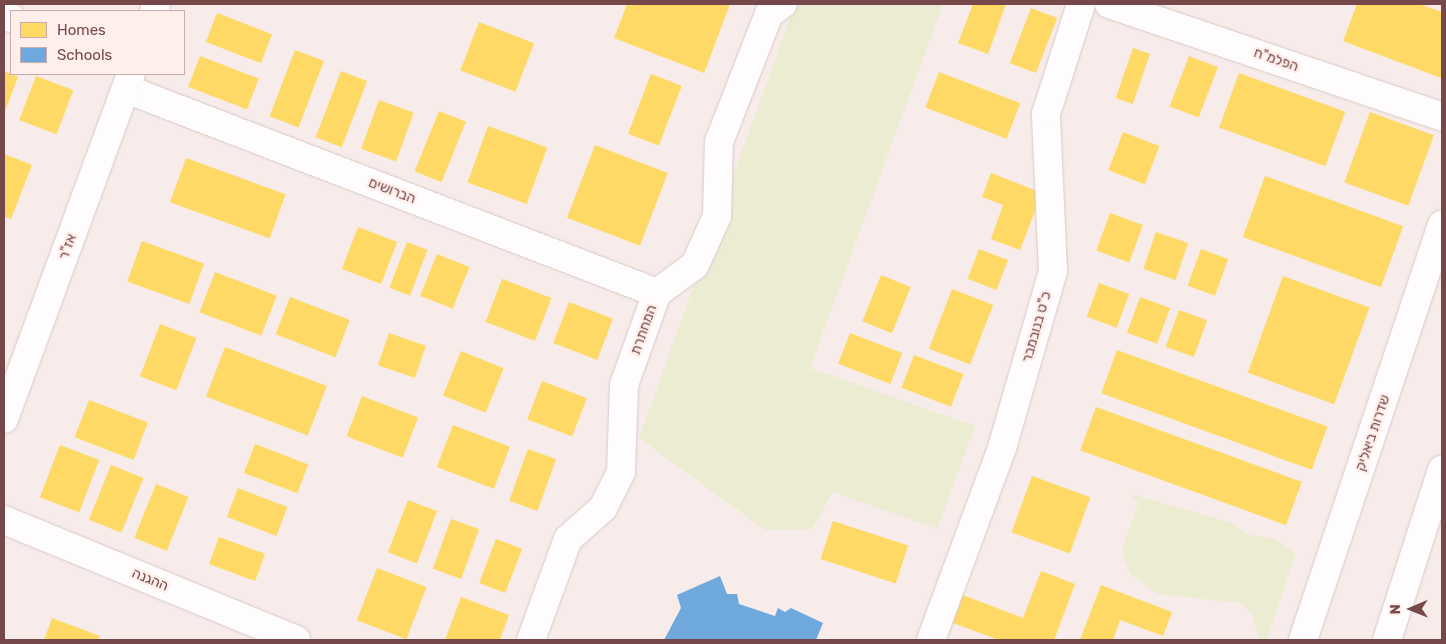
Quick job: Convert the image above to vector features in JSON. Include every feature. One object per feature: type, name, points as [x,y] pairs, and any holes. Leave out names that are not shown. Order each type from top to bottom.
[{"type":"street","name":"המחתרת","points":[[531,640],[568,539],[603,508],[622,472],[624,384],[657,293],[695,265],[717,216],[719,142],[768,14],[784,4]]},
{"type":"street","name":"כ\"ט בנובמבר","points":[[931,640],[1002,448],[1053,272],[1046,114],[1081,4]]},
{"type":"street","name":"הפלמ\"ח","points":[[1109,4],[1442,117]]},
{"type":"street","name":"הברושים","points":[[129,82],[657,293]]},
{"type":"street","name":"אז\"ר","points":[[4,419],[129,82]]},
{"type":"street","name":"שדרות ביאליק","points":[[1303,640],[1442,225]]},
{"type":"street","points":[[1386,640],[1442,470]]},
{"type":"street","name":"ההגנה","points":[[4,520],[296,640]]},
{"type":"green space","points":[[795,4],[943,4],[810,368],[975,426],[937,529],[833,492],[812,529],[765,530],[639,438]]},
{"type":"green space","points":[[1131,494],[1229,522],[1250,535],[1275,539],[1296,552],[1267,640],[1260,640],[1251,613],[1240,603],[1158,594],[1131,575],[1124,561],[1123,546],[1138,504]]},
{"type":"building: Homes","points":[[627,4],[730,4],[704,73],[614,38]]},
{"type":"building: Homes","points":[[973,4],[1006,4],[988,54],[958,43]]},
{"type":"building: Homes","points":[[1357,4],[1419,4],[1442,12],[1441,78],[1343,41]]},
{"type":"building: Homes","points":[[1031,8],[1057,18],[1036,73],[1010,63]]},
{"type":"building: Homes","points":[[217,13],[272,34],[261,63],[206,42]]},
{"type":"building: Homes","points":[[479,22],[534,43],[515,92],[460,71]]},
{"type":"building: Homes","points":[[1133,48],[1150,54],[1133,104],[1116,98]]},
{"type":"building: Homes","points":[[295,50],[324,61],[298,127],[270,116]]},
{"type":"building: Homes","points":[[200,56],[259,79],[247,109],[188,87]]},
{"type":"building: Homes","points":[[1189,56],[1218,67],[1199,118],[1170,106]]},
{"type":"building: Homes","points":[[4,71],[18,77],[4,114]]},
{"type":"building: Homes","points":[[341,71],[367,81],[342,147],[316,137]]},
{"type":"building: Homes","points":[[939,72],[1020,103],[1007,139],[925,107]]},
{"type":"building: Homes","points":[[1239,73],[1345,112],[1325,166],[1219,128]]},
{"type":"building: Homes","points":[[651,74],[682,86],[659,146],[628,134]]},
{"type":"building: Homes","points":[[36,76],[73,90],[56,134],[19,120]]},
{"type":"building: Homes","points":[[379,100],[414,113],[396,162],[361,149]]},
{"type":"building: Homes","points":[[439,111],[466,122],[442,182],[415,171]]},
{"type":"building: Homes","points":[[1370,112],[1434,135],[1408,206],[1344,182]]},
{"type":"building: Homes","points":[[488,126],[547,148],[527,204],[467,182]]},
{"type":"building: Homes","points":[[1123,132],[1159,146],[1145,184],[1108,170]]},
{"type":"building: Homes","points":[[595,145],[668,173],[640,246],[567,218]]},
{"type":"building: Homes","points":[[4,154],[32,165],[11,219],[4,216]]},
{"type":"building: Homes","points":[[186,158],[286,194],[270,238],[170,202]]},
{"type":"building: Homes","points":[[991,173],[1042,193],[1020,250],[991,239],[1003,205],[982,197]]},
{"type":"building: Homes","points":[[1265,176],[1403,226],[1381,287],[1243,237]]},
{"type":"building: Homes","points":[[1110,213],[1143,225],[1129,263],[1096,251]]},
{"type":"building: Homes","points":[[358,227],[397,242],[381,284],[342,269]]},
{"type":"building: Homes","points":[[1156,232],[1188,243],[1175,280],[1143,269]]},
{"type":"building: Homes","points":[[142,241],[204,264],[189,304],[127,281]]},
{"type":"building: Homes","points":[[407,242],[428,250],[410,296],[389,288]]},
{"type":"building: Homes","points":[[979,249],[1008,260],[996,290],[968,279]]},
{"type":"building: Homes","points":[[1201,249],[1228,259],[1215,296],[1188,286]]},
{"type":"building: Homes","points":[[437,254],[469,267],[453,309],[420,296]]},
{"type":"building: Homes","points":[[215,272],[277,296],[261,336],[200,312]]},
{"type":"building: Homes","points":[[881,275],[911,287],[892,333],[862,321]]},
{"type":"building: Homes","points":[[1283,276],[1369,307],[1334,404],[1248,373]]},
{"type":"building: Homes","points":[[502,279],[551,298],[535,341],[486,322]]},
{"type":"building: Homes","points":[[1099,283],[1129,294],[1117,328],[1087,317]]},
{"type":"building: Homes","points":[[952,289],[993,305],[970,365],[929,349]]},
{"type":"building: Homes","points":[[290,297],[350,320],[335,357],[276,334]]},
{"type":"building: Homes","points":[[1140,297],[1170,308],[1157,344],[1127,333]]},
{"type":"building: Homes","points":[[569,302],[613,319],[597,360],[553,343]]},
{"type":"building: Homes","points":[[1179,310],[1207,320],[1194,357],[1166,347]]},
{"type":"building: Homes","points":[[160,324],[196,338],[176,390],[140,376]]},
{"type":"building: Homes","points":[[389,333],[426,346],[415,378],[378,365]]},
{"type":"building: Homes","points":[[850,333],[902,353],[890,384],[838,364]]},
{"type":"building: Homes","points":[[225,347],[327,386],[308,436],[206,396]]},
{"type":"building: Homes","points":[[1117,350],[1327,427],[1312,470],[1101,393]]},
{"type":"building: Homes","points":[[461,351],[504,368],[486,413],[443,396]]},
{"type":"building: Homes","points":[[914,355],[963,374],[951,407],[901,388]]},
{"type":"building: Homes","points":[[542,381],[587,398],[572,436],[527,419]]},
{"type":"building: Homes","points":[[362,396],[418,418],[403,458],[347,436]]},
{"type":"building: Homes","points":[[89,400],[148,423],[133,460],[75,437]]},
{"type":"building: Homes","points":[[1096,407],[1302,482],[1286,525],[1080,450]]},
{"type":"building: Homes","points":[[453,425],[510,447],[494,489],[437,467]]},
{"type":"building: Homes","points":[[255,444],[308,464],[297,493],[244,473]]},
{"type":"building: Homes","points":[[60,445],[99,460],[79,512],[40,497]]},
{"type":"building: Homes","points":[[528,449],[556,459],[537,511],[509,501]]},
{"type":"building: Homes","points":[[111,465],[143,478],[121,533],[89,520]]},
{"type":"building: Homes","points":[[1032,476],[1090,497],[1070,554],[1011,532]]},
{"type":"building: Homes","points":[[156,484],[188,497],[167,551],[134,538]]},
{"type":"building: Homes","points":[[238,488],[287,507],[276,536],[227,517]]},
{"type":"building: Homes","points":[[408,500],[437,511],[417,563],[388,552]]},
{"type":"building: Homes","points":[[451,519],[479,529],[461,579],[433,569]]},
{"type":"building: Homes","points":[[833,521],[908,545],[896,583],[821,559]]},
{"type":"building: Homes","points":[[219,537],[265,554],[255,581],[209,564]]},
{"type":"building: Homes","points":[[496,539],[522,549],[505,593],[479,583]]},
{"type":"building: Homes","points":[[377,568],[426,587],[406,639],[357,620]]},
{"type":"building: Homes","points":[[1041,571],[1075,584],[1054,640],[999,640],[950,622],[960,594],[1023,618]]},
{"type":"building: Homes","points":[[1101,585],[1172,612],[1163,636],[1120,620],[1113,640],[1080,640]]},
{"type":"building: Homes","points":[[461,597],[509,615],[500,640],[445,640]]},
{"type":"building: Homes","points":[[52,618],[100,636],[98,640],[44,640]]},
{"type":"building: Schools","points":[[720,576],[727,594],[737,594],[739,604],[775,616],[778,608],[785,612],[791,608],[823,623],[816,640],[664,640],[681,608],[677,595]]}]
